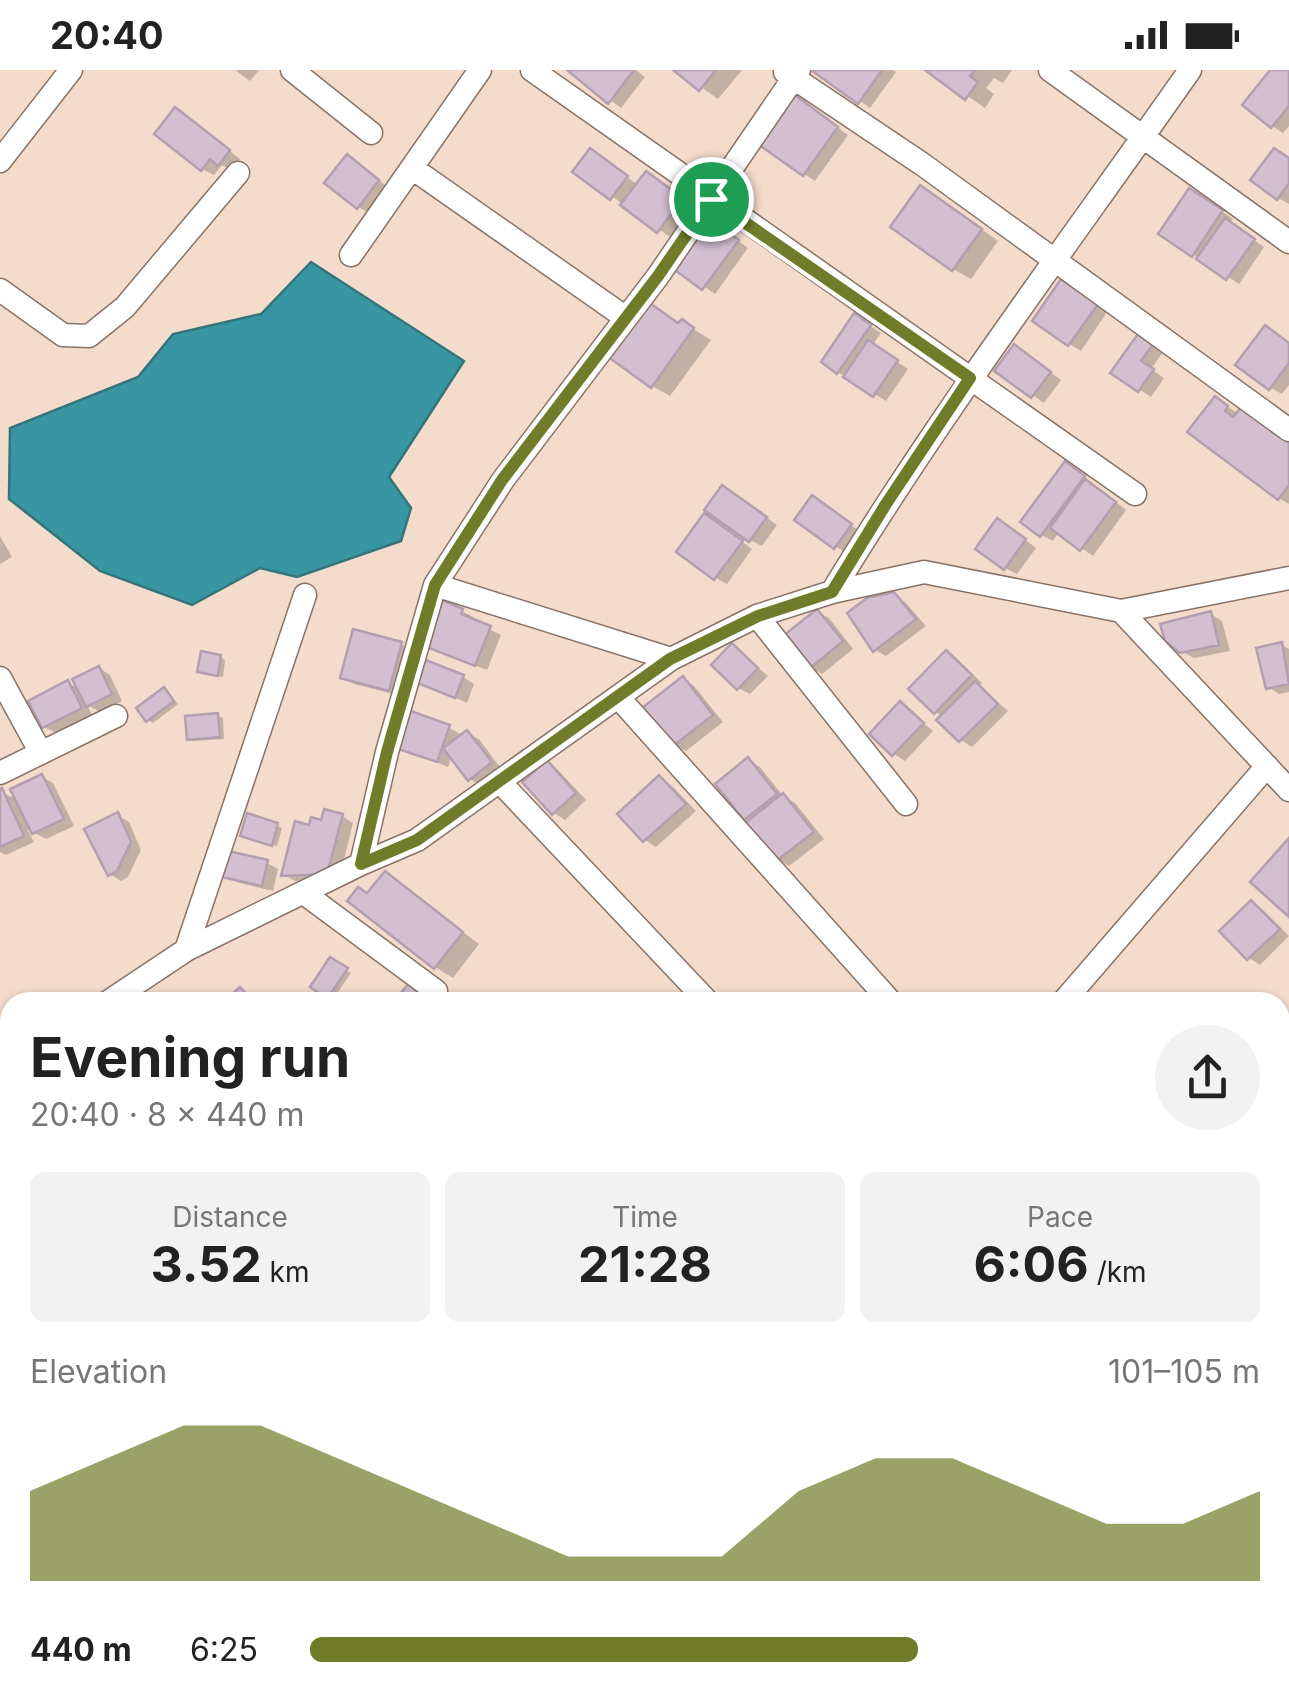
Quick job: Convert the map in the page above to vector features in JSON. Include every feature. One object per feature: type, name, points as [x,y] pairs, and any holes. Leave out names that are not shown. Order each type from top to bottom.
[{"type":"street","points":[[0,161],[71,70]]},
{"type":"street","points":[[292,70],[371,134]]},
{"type":"street","points":[[351,254],[480,70]]},
{"type":"street","points":[[532,70],[1134,494]]},
{"type":"street","points":[[1050,70],[1289,242]]},
{"type":"street","points":[[832,592],[970,378],[1190,70]]},
{"type":"street","points":[[361,864],[387,752],[435,585],[502,480],[711,199],[791,73],[1289,430]]},
{"type":"street","points":[[412,168],[626,318]]},
{"type":"street","points":[[0,290],[63,334],[88,336],[125,307],[238,174]]},
{"type":"street","points":[[123,992],[186,950],[417,840],[670,659],[758,616],[832,592],[924,572],[1120,611],[1289,578]]},
{"type":"street","points":[[435,585],[670,659]]},
{"type":"street","points":[[186,950],[305,595]]},
{"type":"street","points":[[1120,611],[1289,790]]},
{"type":"street","points":[[758,616],[906,804]]},
{"type":"street","points":[[0,678],[41,754]]},
{"type":"street","points":[[618,698],[882,992]]},
{"type":"street","points":[[0,774],[116,716]]},
{"type":"street","points":[[1072,992],[1267,766]]},
{"type":"street","points":[[500,782],[699,992]]},
{"type":"street","points":[[304,894],[436,991]]},
{"type":"water","points":[[311,262],[464,361],[389,477],[411,508],[401,541],[297,577],[260,568],[192,605],[100,571],[9,499],[10,428],[138,377],[173,334],[261,314]]},
{"type":"building","points":[[567,70],[634,70],[608,104]]},
{"type":"building","points":[[673,70],[716,70],[699,91]]},
{"type":"building","points":[[811,70],[882,70],[858,104]]},
{"type":"building","points":[[925,70],[975,70],[970,76],[978,82],[965,100]]},
{"type":"building","points":[[1270,70],[1289,70],[1289,106],[1271,128],[1242,105]]},
{"type":"building","points":[[791,92],[838,127],[803,176],[755,142]]},
{"type":"building","points":[[175,107],[230,150],[218,166],[210,159],[201,171],[154,134]]},
{"type":"building","points":[[590,148],[628,176],[610,200],[572,172]]},
{"type":"building","points":[[1274,148],[1289,158],[1289,183],[1277,200],[1250,180]]},
{"type":"building","points":[[347,154],[379,180],[357,209],[324,183]]},
{"type":"building","points":[[646,171],[683,198],[657,233],[620,205]]},
{"type":"building","points":[[920,185],[982,229],[952,271],[890,227]]},
{"type":"building","points":[[1189,188],[1223,210],[1192,257],[1158,234]]},
{"type":"building","points":[[707,217],[739,240],[702,290],[671,267]]},
{"type":"building","points":[[1225,218],[1255,239],[1226,280],[1196,259]]},
{"type":"building","points":[[1061,279],[1098,304],[1068,346],[1032,321]]},
{"type":"building","points":[[647,301],[678,323],[682,319],[694,328],[651,388],[607,356]]},
{"type":"building","points":[[854,313],[871,325],[837,374],[821,362]]},
{"type":"building","points":[[1265,325],[1289,343],[1289,363],[1269,390],[1235,365]]},
{"type":"building","points":[[1138,334],[1153,344],[1141,361],[1154,369],[1138,392],[1110,373]]},
{"type":"building","points":[[868,340],[898,360],[873,397],[843,377]]},
{"type":"building","points":[[1014,344],[1051,372],[1031,398],[994,371]]},
{"type":"building","points":[[1215,396],[1228,406],[1225,411],[1233,417],[1241,407],[1289,443],[1289,485],[1278,500],[1187,432]]},
{"type":"building","points":[[1065,461],[1085,476],[1040,537],[1020,522]]},
{"type":"building","points":[[1085,479],[1116,502],[1080,551],[1050,528]]},
{"type":"building","points":[[722,485],[767,517],[749,542],[704,510]]},
{"type":"building","points":[[812,495],[852,524],[834,549],[794,520]]},
{"type":"building","points":[[704,513],[743,541],[714,580],[676,552]]},
{"type":"building","points":[[997,518],[1026,539],[1004,570],[975,549]]},
{"type":"building","points":[[894,592],[916,619],[873,652],[847,613],[867,598]]},
{"type":"building","points":[[442,600],[463,609],[461,614],[491,626],[475,666],[424,646]]},
{"type":"building","points":[[817,609],[843,641],[809,669],[783,636]]},
{"type":"building","points":[[1211,611],[1219,645],[1180,653],[1165,641],[1160,624]]},
{"type":"building","points":[[353,629],[402,642],[389,691],[340,678]]},
{"type":"building","points":[[1282,642],[1289,684],[1266,689],[1256,648]]},
{"type":"building","points":[[732,643],[758,668],[737,690],[711,665]]},
{"type":"building","points":[[946,650],[972,675],[934,714],[908,689]]},
{"type":"building","points":[[201,651],[221,655],[218,676],[197,672]]},
{"type":"building","points":[[423,659],[464,675],[455,698],[415,682]]},
{"type":"building","points":[[99,666],[112,694],[86,707],[72,679]]},
{"type":"building","points":[[683,676],[713,715],[673,746],[642,708]]},
{"type":"building","points":[[68,680],[82,708],[42,728],[28,701]]},
{"type":"building","points":[[975,681],[998,704],[959,742],[936,720]]},
{"type":"building","points":[[164,687],[174,701],[146,722],[136,708]]},
{"type":"building","points":[[900,701],[924,723],[892,756],[869,734]]},
{"type":"building","points":[[408,710],[450,725],[437,762],[395,748]]},
{"type":"building","points":[[218,713],[220,737],[187,740],[185,716]]},
{"type":"building","points":[[467,730],[492,762],[468,781],[443,748]]},
{"type":"building","points":[[748,757],[777,794],[744,820],[715,784]]},
{"type":"building","points":[[547,760],[576,793],[552,815],[522,782]]},
{"type":"building","points":[[42,774],[64,819],[32,834],[10,789]]},
{"type":"building","points":[[659,775],[686,804],[643,842],[617,814]]},
{"type":"building","points":[[0,789],[24,836],[0,847]]},
{"type":"building","points":[[783,793],[814,832],[776,861],[745,823]]},
{"type":"building","points":[[324,809],[343,814],[327,874],[281,876],[295,821],[309,825],[311,817],[321,820]]},
{"type":"building","points":[[118,812],[131,842],[117,871],[108,876],[84,829]]},
{"type":"building","points":[[247,813],[278,823],[272,846],[240,836]]},
{"type":"building","points":[[1289,838],[1289,917],[1250,882]]},
{"type":"building","points":[[228,851],[268,860],[262,886],[222,877]]},
{"type":"building","points":[[385,871],[463,932],[434,969],[347,901],[358,887],[367,893]]},
{"type":"building","points":[[1251,900],[1280,929],[1247,960],[1219,931]]},
{"type":"building","points":[[330,957],[348,968],[332,992],[317,992],[310,987]]},
{"type":"building","points":[[408,984],[418,992],[402,992]]},
{"type":"route","points":[[711,199],[970,378],[832,592],[758,616],[670,659],[417,840],[361,864],[387,752],[435,585],[502,480],[658,276],[711,199]]}]
